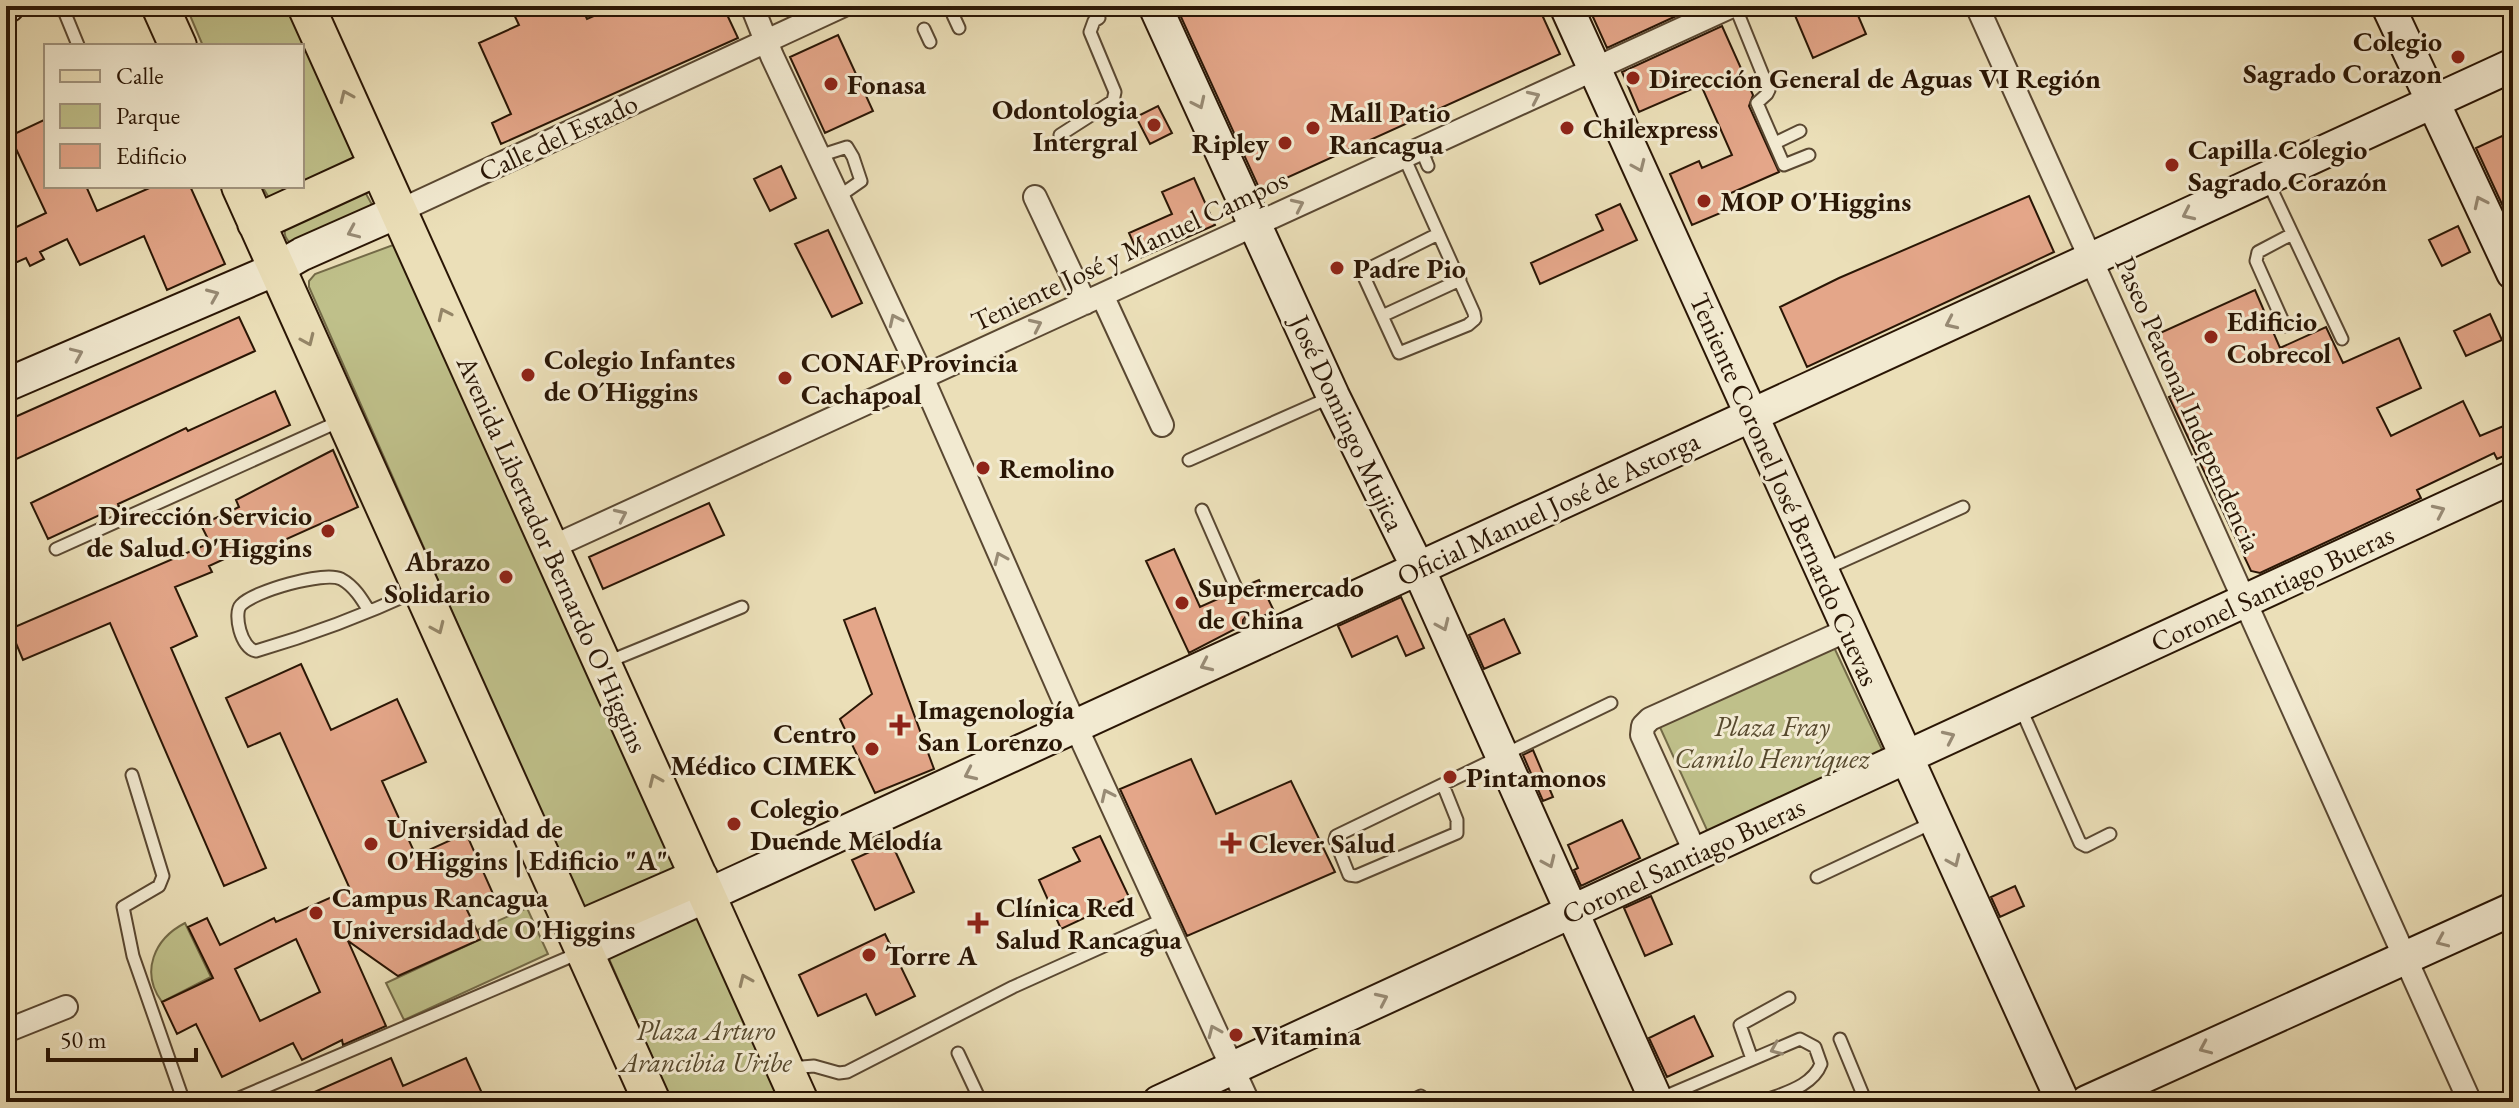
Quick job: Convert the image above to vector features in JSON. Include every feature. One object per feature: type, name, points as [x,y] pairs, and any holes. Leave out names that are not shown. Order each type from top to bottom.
[{"type":"main road","points":[[160,6],[177,44]]},
{"type":"main road","name":"Avenida Libertador Bernardo O'Higgins","points":[[306,6],[800,1102]]},
{"type":"main road","points":[[256,223],[378,167]]},
{"type":"main road","points":[[241,188],[652,1102]]},
{"type":"main road","points":[[579,941],[703,886]]},
{"type":"street","points":[[752,6],[1248,1102]]},
{"type":"street","name":"Calle del Estado","points":[[6,385],[276,269],[302,254],[842,6]]},
{"type":"street","name":"Teniente Coronel José Bernardo Cuevas","points":[[1566,6],[2063,1102]]},
{"type":"street","name":"Teniente José y Manuel Campos","points":[[550,548],[1255,225],[1418,157],[1595,69],[1733,6]]},
{"type":"street","name":"Paseo Peatonal Independencia","points":[[1977,6],[2470,1102]]},
{"type":"street","points":[[2388,6],[2513,273]]},
{"type":"street","name":"José Domingo Mujica","points":[[1163,12],[1184,54],[1255,225],[1333,396],[1418,568],[1657,1101]]},
{"type":"street","name":"Oficial Manuel José de Astorga","points":[[703,886],[1076,725],[1255,631],[1418,568],[2513,65]]},
{"type":"street","points":[[1035,197],[1162,425]]},
{"type":"street","name":"Coronel Santiago Bueras","points":[[1159,1102],[2513,477]]},
{"type":"street","points":[[1696,854],[1642,735],[1643,726],[1650,719],[1850,629]]},
{"type":"street","points":[[2087,1102],[2513,909]]},
{"type":"street","points":[[6,1031],[66,1007]]},
{"type":"lane","points":[[62,6],[78,44]]},
{"type":"lane","points":[[1733,6],[1769,90],[1757,101],[1786,166],[1809,155]]},
{"type":"lane","points":[[953,15],[959,28]]},
{"type":"lane","points":[[1060,135],[1113,101],[1115,92],[1090,32],[1094,21],[1099,18]]},
{"type":"lane","points":[[924,29],[930,42]]},
{"type":"lane","points":[[1775,143],[1800,131]]},
{"type":"lane","points":[[819,156],[847,147],[853,157],[861,181],[838,197]]},
{"type":"lane","points":[[1418,157],[1438,234],[1475,319],[1468,325],[1399,353],[1364,271],[1438,234]]},
{"type":"lane","points":[[2266,178],[2342,339]]},
{"type":"lane","points":[[2285,326],[2256,256],[2292,234]]},
{"type":"lane","points":[[1382,316],[1460,280]]},
{"type":"lane","points":[[1189,460],[1333,396]]},
{"type":"lane","points":[[56,549],[344,419]]},
{"type":"lane","points":[[1823,570],[1963,507]]},
{"type":"lane","points":[[1202,510],[1237,590]]},
{"type":"lane","points":[[369,611],[357,592],[343,580],[332,576],[308,579],[272,590],[242,603],[237,612],[244,645],[256,651],[294,640],[369,611],[420,589]]},
{"type":"lane","points":[[603,664],[742,607]]},
{"type":"lane","points":[[1443,785],[1457,820],[1457,833],[1356,876],[1349,875],[1336,836],[1611,703]]},
{"type":"lane","points":[[2019,704],[2080,843],[2086,846],[2110,834]]},
{"type":"lane","points":[[132,775],[163,876],[159,886],[123,907],[133,956],[184,1102]]},
{"type":"lane","points":[[1817,877],[1937,822]]},
{"type":"lane","points":[[785,1069],[814,1066],[839,1073],[847,1072],[1013,987],[1164,919]]},
{"type":"lane","points":[[230,1102],[579,941]]},
{"type":"lane","points":[[1752,1059],[1740,1025],[1789,998]]},
{"type":"lane","points":[[1657,1101],[1800,1039],[1815,1047],[1821,1064],[1810,1081],[1762,1102]]},
{"type":"lane","points":[[1840,1039],[1866,1102]]},
{"type":"lane","points":[[958,1053],[981,1102]]},
{"type":"green space","points":[[186,6],[298,6],[358,161],[304,187],[304,44],[202,44]]},
{"type":"green space","points":[[263,188],[303,188],[272,203]]},
{"type":"green space","points":[[365,192],[375,210],[291,244],[286,238],[285,227]]},
{"type":"green space","points":[[393,245],[400,248],[685,875],[585,908],[580,902],[309,287],[309,281],[315,274]]},
{"type":"green space","name":"Plaza Fray Camilo Henríquez","points":[[1832,643],[1887,760],[1712,841],[1658,723]]},
{"type":"green space","points":[[527,908],[548,954],[404,1020],[386,983],[481,939],[477,930]]},
{"type":"green space","name":"Plaza Arturo Arancibia Uribe","points":[[702,908],[791,1102],[672,1102],[606,952]]},
{"type":"green space","points":[[185,923],[211,977],[162,1002],[152,979],[154,957],[165,938]]},
{"type":"building","points":[[510,6],[581,6],[587,19],[617,6],[723,6],[738,38],[501,144],[492,123],[511,114],[479,43],[519,25]]},
{"type":"building","name":"Mall Patio Rancagua","points":[[1176,6],[1538,6],[1560,54],[1260,190]]},
{"type":"building","points":[[1588,6],[1698,6],[1607,48]]},
{"type":"building","points":[[1791,6],[1854,6],[1866,34],[1813,58]]},
{"type":"building","points":[[1722,26],[1753,95],[1749,106],[1779,172],[1724,196],[1730,209],[1692,225],[1670,174],[1699,161],[1702,168],[1732,155],[1701,85],[1639,112],[1622,72]]},
{"type":"building","name":"Fonasa","points":[[838,35],[873,111],[825,133],[790,57]]},
{"type":"building","name":"Odontologia Intergral","points":[[1158,106],[1172,133],[1150,144],[1136,117]]},
{"type":"building","points":[[44,120],[44,188],[87,188],[97,211],[149,188],[191,188],[225,264],[167,290],[144,236],[80,265],[67,239],[40,252],[44,259],[30,266],[26,258],[6,267],[6,232],[46,213],[10,136]]},
{"type":"building","points":[[2513,131],[2513,228],[2476,148]]},
{"type":"building","points":[[781,166],[796,198],[770,211],[754,179]]},
{"type":"building","points":[[1194,178],[1215,225],[1140,258],[1129,233],[1172,214],[1162,192]]},
{"type":"building","points":[[2029,196],[2054,252],[1807,367],[1780,307],[1839,278]]},
{"type":"building","points":[[1620,204],[1637,240],[1540,284],[1531,263],[1603,230],[1596,215]]},
{"type":"building","points":[[2458,226],[2470,252],[2442,266],[2429,240]]},
{"type":"building","points":[[828,230],[862,303],[832,317],[795,244]]},
{"type":"building","points":[[2255,290],[2280,348],[2326,327],[2343,363],[2399,338],[2421,388],[2377,408],[2391,436],[2463,401],[2480,436],[2513,422],[2513,452],[2497,459],[2494,453],[2417,490],[2421,498],[2260,573],[2251,571],[2169,397],[2174,395],[2149,338]]},
{"type":"building","points":[[2490,314],[2502,340],[2466,356],[2454,331]]},
{"type":"building","points":[[239,317],[255,351],[12,461],[6,448],[6,421]]},
{"type":"building","points":[[275,391],[290,425],[48,539],[31,503],[186,428],[188,431]]},
{"type":"building","points":[[333,450],[358,507],[260,551],[257,544],[209,566],[212,572],[175,587],[197,636],[171,648],[266,868],[224,886],[110,623],[23,660],[10,629],[210,543],[201,525],[239,507],[236,500]]},
{"type":"building","points":[[709,503],[724,535],[603,589],[589,557]]},
{"type":"building","points":[[1174,549],[1200,607],[1229,594],[1235,598],[1241,597],[1245,586],[1259,580],[1274,611],[1259,618],[1253,614],[1247,615],[1243,625],[1189,653],[1146,561]]},
{"type":"building","points":[[1401,597],[1424,648],[1406,656],[1397,636],[1352,657],[1338,626]]},
{"type":"building","points":[[875,608],[934,769],[875,793],[840,719],[872,694],[844,620]]},
{"type":"building","points":[[1504,619],[1520,653],[1484,669],[1469,635]]},
{"type":"building","name":"Universidad de O'Higgins | Edificio \"A\"","points":[[301,664],[331,730],[397,699],[426,762],[382,781],[416,856],[466,833],[494,896],[467,910],[481,939],[398,976],[348,941],[386,1026],[343,1045],[342,1040],[302,1060],[293,1043],[222,1077],[196,1024],[177,1034],[162,1002],[213,978],[188,927],[207,918],[220,945],[274,918],[276,922],[350,889],[280,733],[248,747],[226,698]],"holes":[[[296,939],[320,992],[260,1021],[235,969]]]},
{"type":"building","points":[[1533,750],[1553,797],[1543,801],[1523,755]]},
{"type":"building","name":"Clever Salud","points":[[1191,759],[1216,814],[1291,781],[1335,872],[1187,936],[1120,789]]},
{"type":"building","points":[[1622,820],[1640,858],[1581,886],[1574,870],[1578,868],[1568,845]]},
{"type":"building","points":[[1100,836],[1129,897],[1061,929],[1039,880],[1080,861],[1073,848]]},
{"type":"building","points":[[891,842],[914,892],[875,910],[852,860]]},
{"type":"building","points":[[2015,886],[2024,906],[2000,917],[1991,897]]},
{"type":"building","points":[[1651,896],[1672,944],[1645,956],[1624,908]]},
{"type":"building","name":"Torre A","points":[[885,934],[915,996],[876,1015],[866,994],[818,1016],[799,975]]},
{"type":"building","points":[[1694,1016],[1713,1056],[1667,1077],[1649,1038]]},
{"type":"building","points":[[391,1058],[403,1086],[466,1058],[486,1102],[292,1102]]},
{"type":"place","name":"Colegio Sagrado Corazon","points":[[2458,57]]},
{"type":"place","name":"Dirección General de Aguas VI Región","points":[[1633,78]]},
{"type":"place","name":"Fonasa","points":[[831,84]]},
{"type":"place","name":"Odontologia Intergral","points":[[1154,125]]},
{"type":"place","name":"Mall Patio Rancagua","points":[[1313,128]]},
{"type":"place","name":"Chilexpress","points":[[1567,128]]},
{"type":"place","name":"Ripley","points":[[1285,143]]},
{"type":"place","name":"Capilla Colegio Sagrado Corazón","points":[[2172,165]]},
{"type":"place","name":"MOP O'Higgins","points":[[1704,201]]},
{"type":"place","name":"Padre Pio","points":[[1337,268]]},
{"type":"place","name":"Edificio Cobrecol","points":[[2211,337]]},
{"type":"place","name":"Colegio Infantes de O´Higgins","points":[[528,375]]},
{"type":"place","name":"CONAF Provincia Cachapoal","points":[[785,378]]},
{"type":"place","name":"Remolino","points":[[983,468]]},
{"type":"place","name":"Dirección Servicio de Salud O'Higgins","points":[[328,531]]},
{"type":"place","name":"Abrazo Solidario","points":[[506,577]]},
{"type":"place","name":"Supermercado de China","points":[[1182,603]]},
{"type":"place","name":"Imagenología San Lorenzo","points":[[900,725]]},
{"type":"place","name":"Centro Médico CIMEK","points":[[872,749]]},
{"type":"place","name":"Pintamonos","points":[[1450,777]]},
{"type":"place","name":"Colegio Duende Melodía","points":[[734,824]]},
{"type":"place","name":"Clever Salud","points":[[1231,843]]},
{"type":"place","name":"Universidad de O'Higgins | Edificio \"A\"","points":[[371,844]]},
{"type":"place","name":"Campus Rancagua Universidad de O'Higgins","points":[[316,913]]},
{"type":"place","name":"Clínica Red Salud Rancagua","points":[[978,923]]},
{"type":"place","name":"Torre A","points":[[869,955]]},
{"type":"place","name":"Vitamina","points":[[1236,1035]]}]
